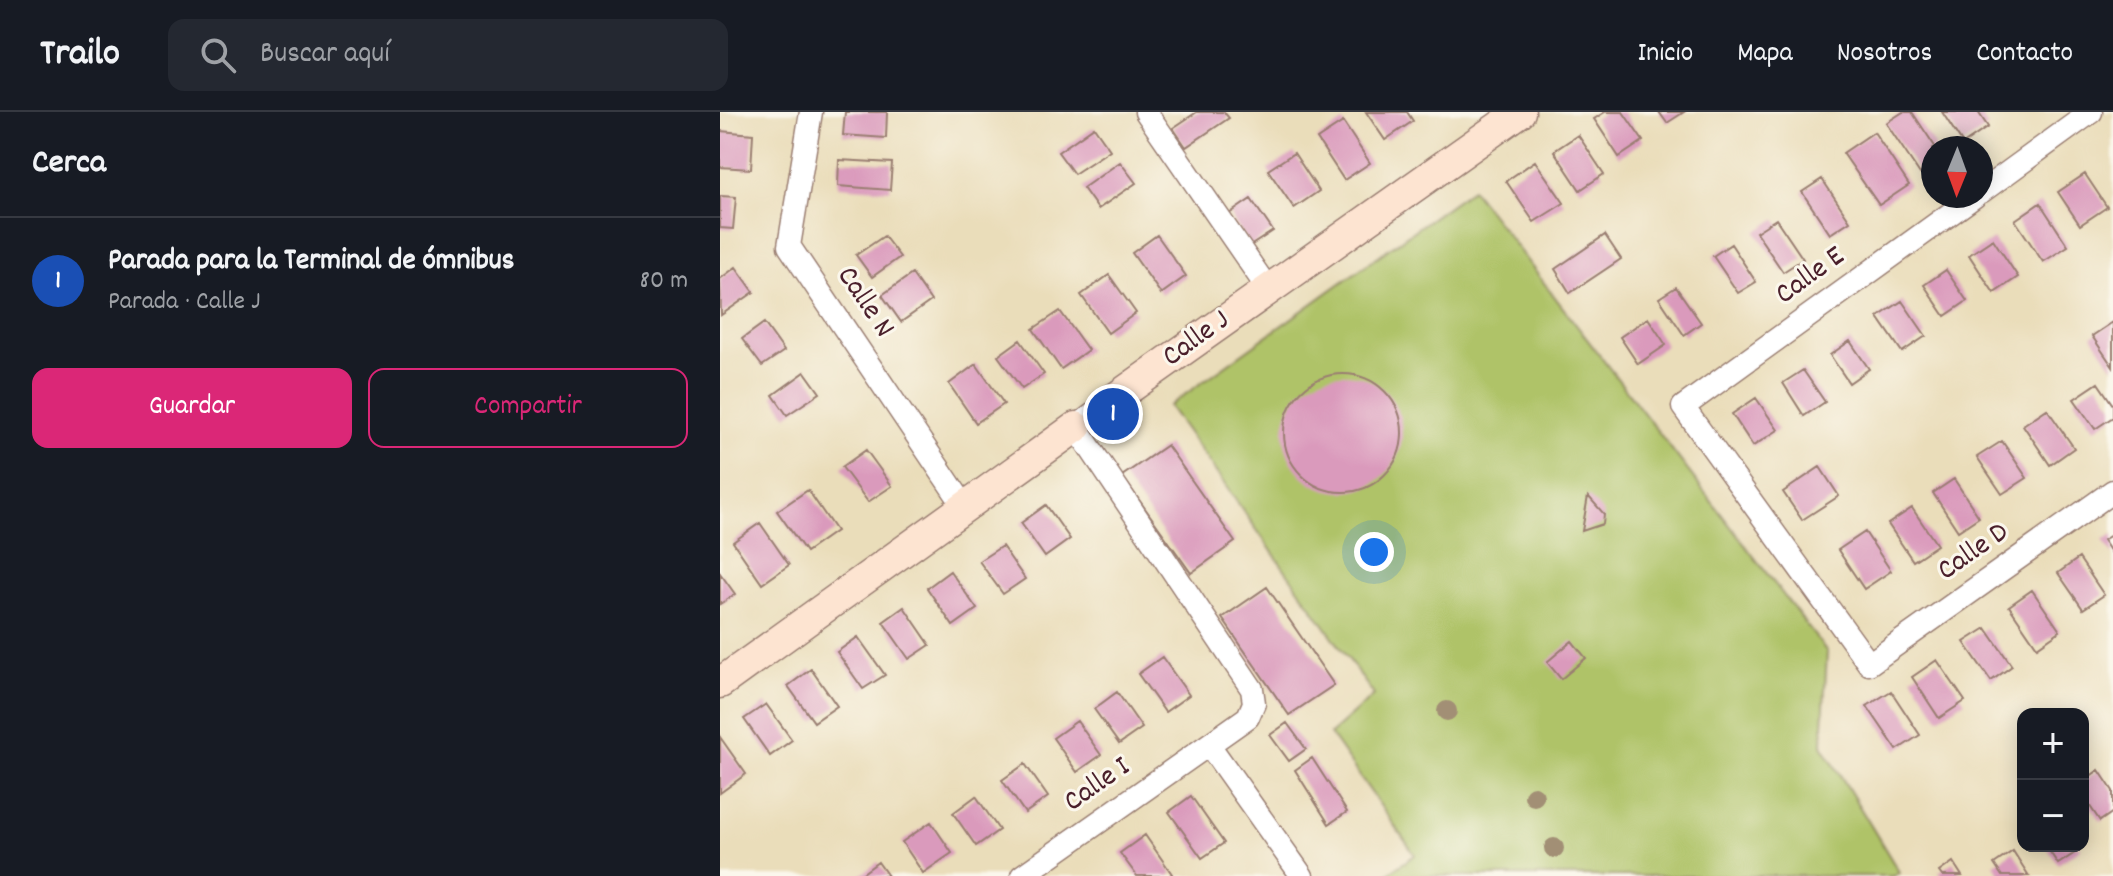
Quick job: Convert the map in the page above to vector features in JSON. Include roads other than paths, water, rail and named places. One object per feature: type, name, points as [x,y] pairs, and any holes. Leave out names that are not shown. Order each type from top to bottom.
[{"type":"street","name":"Calle N","points":[[811,112],[789,246],[965,507]]},
{"type":"street","points":[[1146,112],[1268,289]]},
{"type":"street","name":"Calle J","points":[[720,683],[1520,112]]},
{"type":"street","points":[[1993,183],[2091,112]]},
{"type":"street","name":"Calle E","points":[[1869,664],[1683,407],[1958,208]]},
{"type":"street","name":"Calle I","points":[[1022,876],[1248,717],[1254,703],[1252,689],[1076,427]]},
{"type":"street","name":"Calle D","points":[[1869,664],[2113,491]]},
{"type":"street","points":[[1209,745],[1302,876]]},
{"type":"place","name":"Parada para la Terminal de ómnibus","points":[[1113,414]]}]
